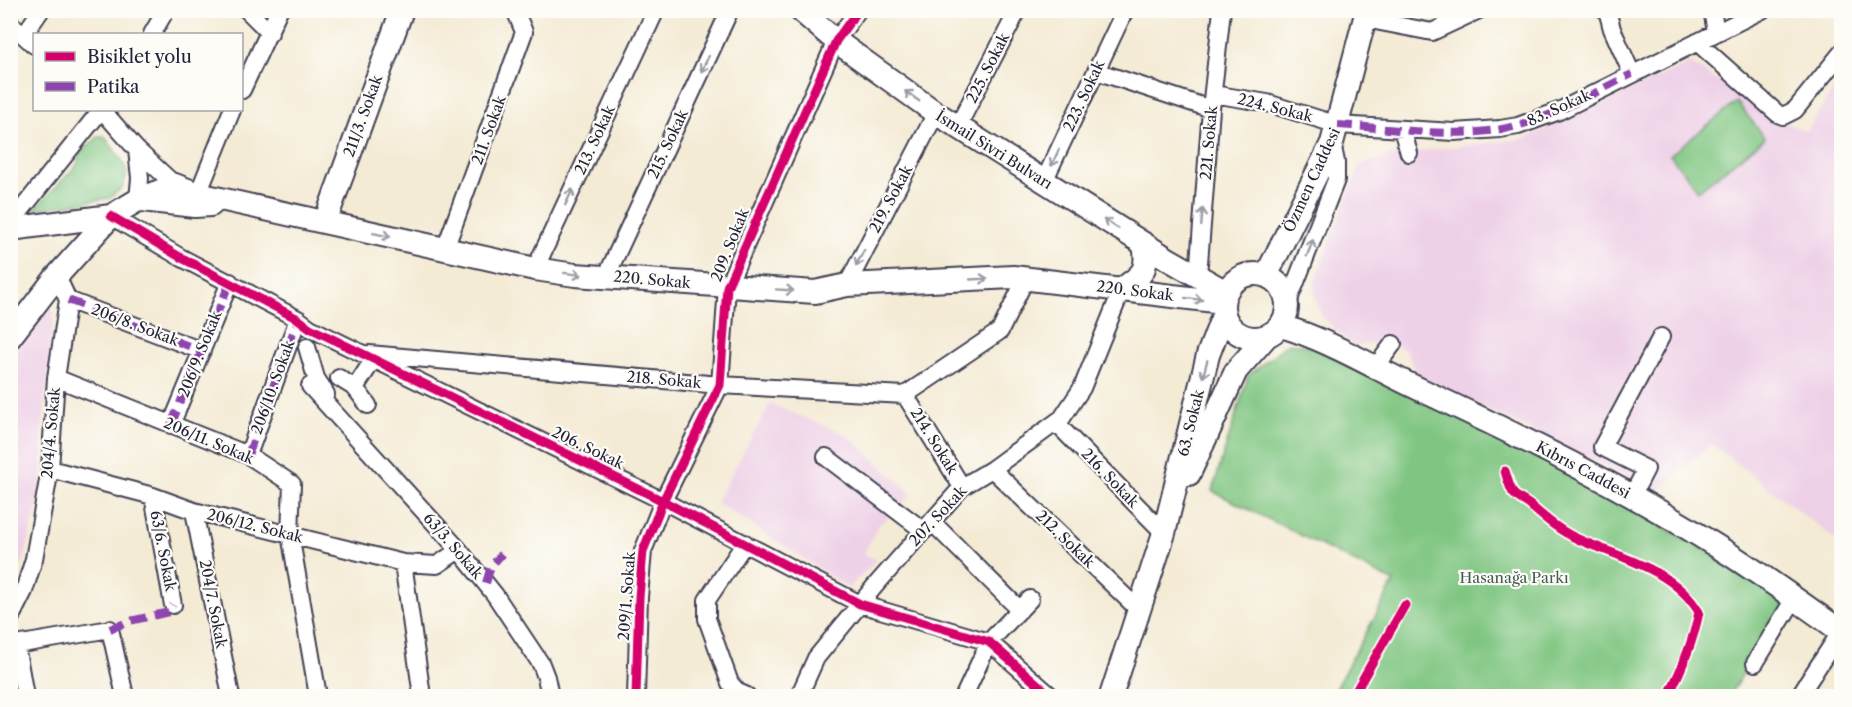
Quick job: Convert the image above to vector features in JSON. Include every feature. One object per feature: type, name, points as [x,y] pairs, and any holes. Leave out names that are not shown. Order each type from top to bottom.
[{"type":"main road","name":"211/3. Sokak","points":[[325,222],[402,10]]},
{"type":"main road","name":"İsmail Sivri Bulvarı","points":[[800,10],[836,41],[936,113],[1144,245],[1198,276],[1225,303]]},
{"type":"main road","name":"Özmen Caddesi","points":[[1278,306],[1324,177],[1366,15]]},
{"type":"main road","name":"220. Sokak","points":[[175,185],[198,194],[535,269],[575,275],[815,292],[847,285],[1026,278],[1225,303]]},
{"type":"main road","points":[[10,337],[57,276],[111,216],[138,200],[175,185]]},
{"type":"main road","points":[[138,200],[195,206],[234,202]]},
{"type":"main road","points":[[10,226],[111,216]]},
{"type":"main road","points":[[1122,289],[1140,277],[1145,269],[1147,260],[1144,245]]},
{"type":"main road","points":[[1251,274],[1278,306],[1256,339],[1235,332],[1228,323],[1225,303],[1233,283],[1251,274]]},
{"type":"main road","name":"63. Sokak","points":[[1164,533],[1208,356],[1225,303]]},
{"type":"main road","name":"Kıbrıs Caddesi","points":[[1278,306],[1311,335],[1516,435],[1632,496],[1719,547],[1841,631]]},
{"type":"main road","name":"63. Sokak","points":[[1110,696],[1164,533],[1236,371],[1278,306]]},
{"type":"street","points":[[10,23],[29,40],[41,10]]},
{"type":"street","points":[[153,33],[166,10]]},
{"type":"street","points":[[247,10],[270,33]]},
{"type":"street","points":[[243,88],[279,10]]},
{"type":"street","name":"211. Sokak","points":[[445,249],[524,32],[515,10]]},
{"type":"street","name":"213. Sokak","points":[[535,269],[656,10]]},
{"type":"street","name":"215. Sokak","points":[[606,277],[730,10]]},
{"type":"street","name":"209. Sokak","points":[[663,501],[720,385],[727,287],[836,41],[858,10]]},
{"type":"street","name":"225. Sokak","points":[[958,126],[1018,10]]},
{"type":"street","name":"223. Sokak","points":[[1044,181],[1125,10]]},
{"type":"street","name":"221. Sokak","points":[[1198,276],[1222,10]]},
{"type":"street","points":[[1440,30],[1445,10]]},
{"type":"street","points":[[1366,15],[1432,32],[1479,10]]},
{"type":"street","points":[[1607,10],[1612,28],[1632,74]]},
{"type":"street","points":[[1713,10],[1716,32]]},
{"type":"street","name":"83. Sokak","points":[[1335,134],[1402,129],[1475,131],[1518,126],[1559,111],[1762,10]]},
{"type":"street","points":[[1697,42],[1783,116],[1795,110],[1842,52]]},
{"type":"street","name":"224. Sokak","points":[[1096,71],[1212,102],[1267,103],[1335,134]]},
{"type":"street","points":[[10,226],[100,111]]},
{"type":"street","name":"220. Sokak","points":[[102,111],[137,150],[175,185]]},
{"type":"street","points":[[198,194],[232,111]]},
{"type":"street","name":"219. Sokak","points":[[847,285],[936,113]]},
{"type":"street","points":[[1402,129],[1408,153]]},
{"type":"street","points":[[137,150],[140,178],[138,200]]},
{"type":"street","name":"206. Sokak","points":[[111,216],[180,257],[298,319],[310,328],[663,501],[860,604],[989,642],[1051,696]]},
{"type":"street","points":[[57,276],[68,300]]},
{"type":"street","points":[[906,395],[1000,331],[1026,278]]},
{"type":"street","name":"206/9. Sokak","points":[[171,425],[230,282]]},
{"type":"street","name":"207. Sokak","points":[[799,696],[816,658],[962,487],[992,469],[1062,418],[1082,388],[1122,289]]},
{"type":"street","name":"206/8. Sokak","points":[[68,300],[202,351]]},
{"type":"street","name":"204/4. Sokak","points":[[10,619],[17,588],[34,559],[50,470],[56,378],[68,300]]},
{"type":"street","name":"206/10. Sokak","points":[[248,455],[298,319]]},
{"type":"street","points":[[1632,496],[1646,469],[1602,447],[1661,337]]},
{"type":"street","points":[[1375,368],[1393,344]]},
{"type":"street","name":"63/3. Sokak","points":[[307,346],[316,378],[332,402],[332,411]]},
{"type":"street","points":[[355,388],[366,356]]},
{"type":"street","name":"218. Sokak","points":[[366,356],[720,385],[906,395]]},
{"type":"street","name":"206/11. Sokak","points":[[56,378],[248,455],[292,484],[290,534],[318,696]]},
{"type":"street","points":[[339,378],[355,388],[368,405]]},
{"type":"street","name":"63/3. Sokak","points":[[310,386],[459,550],[495,595],[541,664],[550,696]]},
{"type":"street","name":"214. Sokak","points":[[906,395],[962,487]]},
{"type":"street","name":"216. Sokak","points":[[1056,423],[1164,533]]},
{"type":"street","points":[[826,457],[928,527],[1025,604],[989,642],[964,696]]},
{"type":"street","name":"212. Sokak","points":[[992,469],[1138,609]]},
{"type":"street","name":"206/12. Sokak","points":[[50,470],[153,496],[194,510],[403,563],[437,565],[459,550]]},
{"type":"street","name":"63/6. Sokak","points":[[153,496],[173,605]]},
{"type":"street","name":"209/1. Sokak","points":[[636,696],[643,551],[663,501]]},
{"type":"street","name":"204/7. Sokak","points":[[194,510],[231,696]]},
{"type":"street","points":[[745,543],[706,600],[707,619],[730,683],[738,692],[747,696]]},
{"type":"street","points":[[403,563],[422,696]]},
{"type":"street","points":[[1755,663],[1794,599]]},
{"type":"street","points":[[25,696],[13,644],[111,629],[125,696]]},
{"type":"street","points":[[1798,696],[1841,631]]},
{"type":"shaded area","points":[[1690,63],[1782,122],[1807,131],[1841,77],[1841,544],[1712,444],[1657,491],[1638,484],[1417,375],[1406,350],[1383,342],[1353,346],[1322,317],[1315,299],[1314,283],[1359,166],[1386,157],[1524,139]]},
{"type":"shaded area","points":[[49,308],[54,311],[43,427],[41,490],[23,564],[11,559],[11,351]]},
{"type":"shaded area","points":[[770,404],[846,434],[912,494],[878,526],[863,555],[877,559],[849,588],[716,502]]},
{"type":"green space","points":[[1737,102],[1765,138],[1698,191],[1670,155]]},
{"type":"green space","points":[[98,137],[105,137],[123,162],[127,173],[123,187],[110,198],[34,210],[77,165],[79,154]]},
{"type":"green space","name":"Hasanağa Parkı","points":[[1288,343],[1314,346],[1503,436],[1709,552],[1789,602],[1729,696],[1331,696],[1394,582],[1212,491],[1248,376]]},
{"type":"marked path","points":[[1338,125],[1453,133],[1498,130],[1549,115],[1632,74]]},
{"type":"marked path","points":[[171,425],[230,282]]},
{"type":"marked path","points":[[68,300],[202,351]]},
{"type":"marked path","points":[[248,455],[298,319]]},
{"type":"marked path","points":[[486,583],[491,566],[502,554]]},
{"type":"marked path","points":[[110,629],[130,621],[169,612],[173,605]]},
{"type":"cycle path","points":[[636,696],[643,551],[663,501],[720,385],[727,287],[836,41],[858,10]]},
{"type":"cycle path","points":[[111,216],[180,257],[298,319],[310,328],[663,501],[860,604],[989,642],[1051,696]]},
{"type":"cycle path","points":[[1505,471],[1513,493],[1554,525],[1573,537],[1646,567],[1676,586],[1699,612],[1687,655],[1668,696]]},
{"type":"cycle path","points":[[1353,696],[1405,605]]}]
